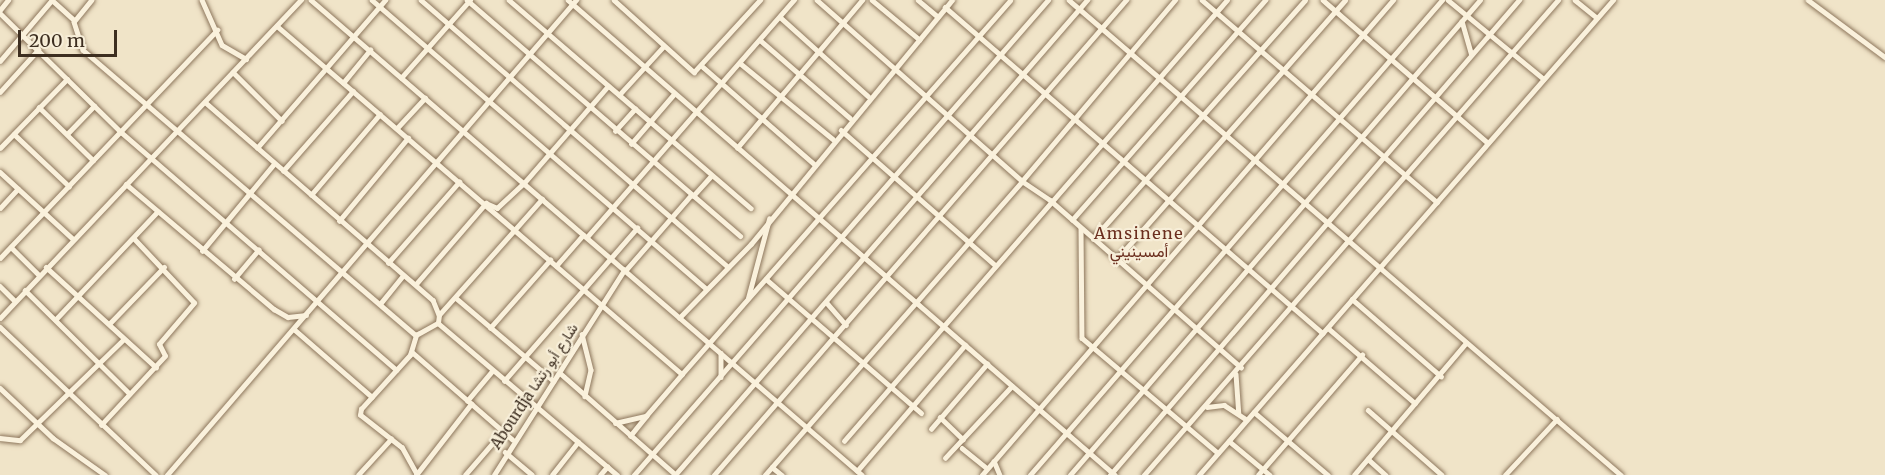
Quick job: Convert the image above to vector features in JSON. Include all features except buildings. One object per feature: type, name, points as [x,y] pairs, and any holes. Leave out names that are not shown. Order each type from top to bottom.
[{"type":"street","points":[[0,61],[24,36],[52,0],[74,21],[83,50],[416,335]]},
{"type":"street","points":[[74,21],[92,0]]},
{"type":"street","points":[[202,0],[222,45],[246,58]]},
{"type":"street","points":[[0,318],[301,0]]},
{"type":"street","points":[[311,0],[862,475]]},
{"type":"street","points":[[372,0],[705,287]]},
{"type":"street","points":[[257,148],[385,0]]},
{"type":"street","points":[[421,0],[509,80],[726,267]]},
{"type":"street","points":[[510,0],[711,176],[751,208]]},
{"type":"street","points":[[614,0],[691,71],[703,67],[760,0]]},
{"type":"street","points":[[556,266],[613,208],[794,0]]},
{"type":"street","points":[[817,0],[928,94],[1022,181],[1050,200],[1241,367]]},
{"type":"street","points":[[737,148],[862,0]]},
{"type":"street","points":[[872,0],[920,40]]},
{"type":"street","points":[[918,0],[938,17]]},
{"type":"street","points":[[680,318],[770,216],[868,96],[920,40],[952,0]]},
{"type":"street","points":[[630,436],[681,374],[711,344],[1010,0]]},
{"type":"street","points":[[634,475],[896,179],[1048,0]]},
{"type":"street","points":[[1069,0],[1621,475]]},
{"type":"street","points":[[560,373],[675,475],[813,320],[1086,0]]},
{"type":"street","points":[[714,475],[779,403],[1126,0]]},
{"type":"street","points":[[765,475],[966,240],[1022,181],[1175,0]]},
{"type":"street","points":[[1202,0],[1236,32],[1437,202]]},
{"type":"street","points":[[844,441],[1050,200],[1227,0]]},
{"type":"street","points":[[1072,220],[1265,0]]},
{"type":"street","points":[[1093,239],[1305,0]]},
{"type":"street","points":[[1323,0],[1414,76],[1488,143]]},
{"type":"street","points":[[1116,260],[1345,0]]},
{"type":"street","points":[[982,475],[1253,157],[1311,96],[1393,0]]},
{"type":"street","points":[[1030,475],[1225,247],[1442,0]]},
{"type":"street","points":[[1448,0],[1544,79]]},
{"type":"street","points":[[1070,475],[1480,0]]},
{"type":"street","points":[[167,475],[295,330],[342,272],[509,80],[548,34],[572,1],[696,114],[944,324],[967,347],[1113,474],[1165,408],[1269,285],[1327,222],[1519,0]]},
{"type":"street","points":[[1144,475],[1188,430],[1292,306],[1558,0]]},
{"type":"street","points":[[1575,0],[1597,18]]},
{"type":"street","points":[[1199,475],[1613,0]]},
{"type":"street","points":[[1808,0],[1885,57]]},
{"type":"street","points":[[4,1],[0,11],[121,132],[397,370]]},
{"type":"street","points":[[401,78],[468,1],[740,236]]},
{"type":"street","points":[[945,7],[1323,333]]},
{"type":"street","points":[[780,17],[868,96]]},
{"type":"street","points":[[1462,21],[1472,55]]},
{"type":"street","points":[[277,26],[486,203],[515,231],[681,374]]},
{"type":"street","points":[[0,258],[217,30]]},
{"type":"street","points":[[760,40],[850,118]]},
{"type":"street","points":[[619,95],[663,47]]},
{"type":"street","points":[[0,93],[38,50]]},
{"type":"street","points":[[343,83],[370,50]]},
{"type":"street","points":[[740,63],[833,139]]},
{"type":"street","points":[[703,67],[814,164]]},
{"type":"street","points":[[233,72],[282,121]]},
{"type":"street","points":[[0,148],[67,79]]},
{"type":"street","points":[[486,203],[497,208],[524,183],[570,133],[608,86]]},
{"type":"street","points":[[283,171],[353,91]]},
{"type":"street","points":[[631,144],[674,94]]},
{"type":"street","points":[[397,128],[424,98]]},
{"type":"street","points":[[205,102],[339,221],[433,300],[439,315],[438,323]]},
{"type":"street","points":[[67,134],[94,106]]},
{"type":"street","points":[[39,107],[93,160]]},
{"type":"street","points":[[615,130],[635,109]]},
{"type":"street","points":[[311,195],[380,114]]},
{"type":"street","points":[[841,130],[995,265]]},
{"type":"street","points":[[14,134],[69,186]]},
{"type":"street","points":[[339,221],[408,138]]},
{"type":"street","points":[[202,251],[274,164]]},
{"type":"street","points":[[0,172],[73,239]]},
{"type":"street","name":"Abourdja شارع أبو رتشا","points":[[494,475],[512,439],[560,373],[600,305],[624,270],[711,176]]},
{"type":"street","points":[[388,263],[459,182]]},
{"type":"street","points":[[126,184],[234,279],[284,316],[306,315]]},
{"type":"street","points":[[0,208],[18,189]]},
{"type":"street","points":[[439,315],[542,199]]},
{"type":"street","points":[[416,284],[486,203]]},
{"type":"street","points":[[55,320],[158,212]]},
{"type":"street","points":[[746,303],[770,216]]},
{"type":"street","points":[[504,381],[609,256],[637,228]]},
{"type":"street","points":[[1081,228],[1079,324],[1082,338],[1188,430],[1218,453]]},
{"type":"street","points":[[101,425],[165,356],[159,344],[194,303],[164,267],[134,238]]},
{"type":"street","points":[[11,247],[39,275]]},
{"type":"street","points":[[234,279],[258,250]]},
{"type":"street","points":[[490,328],[550,260]]},
{"type":"street","points":[[46,267],[109,324],[123,340],[156,367]]},
{"type":"street","points":[[109,324],[164,267]]},
{"type":"street","points":[[380,304],[403,276]]},
{"type":"street","points":[[766,279],[921,413]]},
{"type":"street","points":[[0,286],[15,301]]},
{"type":"street","points":[[26,290],[129,393]]},
{"type":"street","points":[[456,298],[554,381]]},
{"type":"street","points":[[1352,299],[1441,376]]},
{"type":"street","points":[[827,303],[846,325]]},
{"type":"street","points":[[438,323],[416,335],[412,352],[372,397],[360,415],[406,454],[417,475],[492,371]]},
{"type":"street","points":[[438,323],[616,475]]},
{"type":"street","points":[[0,327],[156,475]]},
{"type":"street","points":[[1328,328],[1415,403]]},
{"type":"street","points":[[295,330],[372,397]]},
{"type":"street","points":[[582,334],[591,370],[585,396]]},
{"type":"street","points":[[0,438],[20,440],[123,340]]},
{"type":"street","points":[[1354,475],[1441,376],[1466,343]]},
{"type":"street","points":[[857,471],[967,347]]},
{"type":"street","points":[[412,352],[512,439]]},
{"type":"street","points":[[721,353],[721,377]]},
{"type":"street","points":[[1258,475],[1362,355]]},
{"type":"street","points":[[931,429],[987,364]]},
{"type":"street","points":[[1236,373],[1239,413]]},
{"type":"street","points":[[945,458],[1012,386]]},
{"type":"street","points":[[0,388],[35,423],[105,475]]},
{"type":"street","points":[[1207,407],[1224,405],[1247,420]]},
{"type":"street","points":[[1368,410],[1442,475]]},
{"type":"street","points":[[1254,412],[1328,475]]},
{"type":"street","points":[[615,423],[646,416]]},
{"type":"street","points":[[940,417],[963,439]]},
{"type":"street","points":[[1505,475],[1557,419]]},
{"type":"street","points":[[465,475],[503,431]]},
{"type":"street","points":[[358,475],[391,439]]},
{"type":"street","points":[[1229,441],[1270,475]]},
{"type":"street","points":[[552,475],[578,442]]},
{"type":"street","points":[[962,448],[987,468]]},
{"type":"street","points":[[505,452],[532,475]]},
{"type":"street","points":[[1368,459],[1386,475]]},
{"type":"street","points":[[994,461],[1000,475]]},
{"type":"street","points":[[600,475],[607,467]]},
{"type":"street","points":[[772,467],[782,475]]},
{"type":"district","name":"Amsinene أمسينيني","points":[[1139,242]]}]
